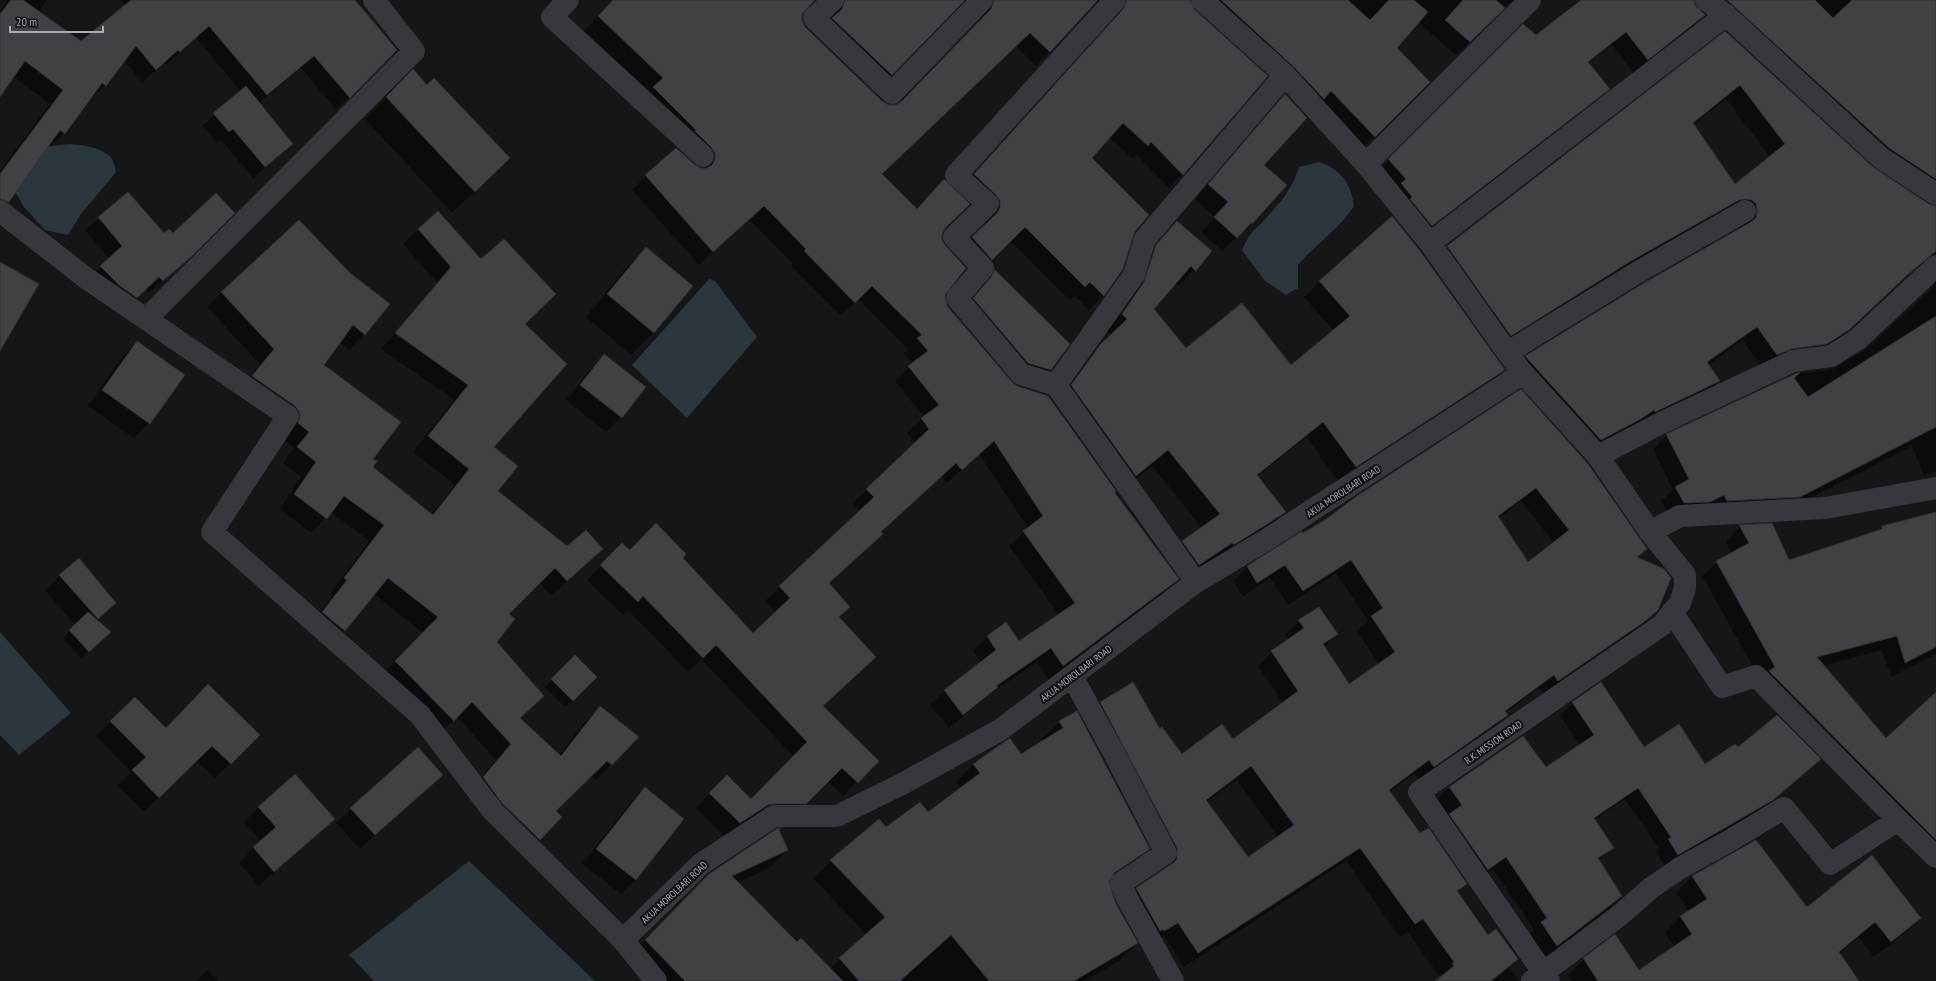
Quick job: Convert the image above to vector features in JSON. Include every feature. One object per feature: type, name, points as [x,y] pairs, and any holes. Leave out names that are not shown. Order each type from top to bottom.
[{"type":"street","points":[[146,319],[414,51],[374,0]]},
{"type":"street","points":[[568,0],[552,17],[703,156]]},
{"type":"street","points":[[834,0],[814,18],[892,93],[982,0]]},
{"type":"street","points":[[1115,0],[956,175],[988,204],[954,236],[983,268],[957,298],[1021,374],[1056,385],[1196,582]]},
{"type":"street","name":"R.K. MISSION ROAD","points":[[1202,0],[1285,75],[1366,164],[1430,243],[1523,373],[1598,456],[1650,532],[1685,575],[1685,588],[1680,603],[1662,625],[1419,792],[1541,978]]},
{"type":"street","points":[[1366,164],[1530,0]]},
{"type":"street","points":[[1706,0],[1726,15],[1881,158],[1936,194]]},
{"type":"street","points":[[1430,243],[1726,15]]},
{"type":"street","points":[[1056,385],[1134,275],[1145,239],[1285,75]]},
{"type":"street","points":[[0,211],[86,278],[288,416],[212,532],[420,715],[493,811],[622,940],[656,981]]},
{"type":"street","points":[[1508,352],[1638,272],[1745,211]]},
{"type":"street","points":[[1598,456],[1661,422],[1793,361],[1830,356],[1858,338],[1936,266]]},
{"type":"street","name":"AKUA MOROLBARI ROAD","points":[[622,940],[701,864],[774,816],[837,816],[902,784],[1000,730],[1196,582],[1272,536],[1523,373]]},
{"type":"street","points":[[1650,532],[1680,516],[1824,508],[1936,488]]},
{"type":"street","points":[[1672,612],[1722,687],[1756,676],[1936,857]]},
{"type":"street","points":[[1072,676],[1166,853],[1121,883],[1127,898],[1172,981]]},
{"type":"street","points":[[1541,978],[1680,868],[1784,808],[1830,864],[1898,820]]},
{"type":"shaded area","points":[[69,144],[98,149],[112,159],[116,172],[81,214],[68,235],[45,230],[24,207],[13,188],[28,149]]},
{"type":"shaded area","points":[[1319,162],[1327,165],[1344,178],[1353,198],[1354,206],[1334,230],[1298,265],[1298,288],[1286,295],[1265,281],[1242,250],[1252,232],[1269,215],[1285,195],[1295,179],[1299,167]]},
{"type":"shaded area","points":[[709,279],[715,281],[757,337],[687,418],[632,365]]},
{"type":"shaded area","points":[[0,632],[71,713],[19,755],[0,735]]},
{"type":"shaded area","points":[[469,861],[595,981],[374,981],[349,955]]},
{"type":"building","points":[[11,0],[23,0],[81,41],[131,0],[355,0],[397,50],[350,98],[314,56],[267,95],[209,26],[180,52],[178,50],[156,70],[136,46],[106,86],[102,83],[65,134],[60,130],[9,202],[0,199],[0,174],[63,90],[25,61],[0,97],[0,14]]},
{"type":"building","points":[[613,0],[815,0],[802,14],[802,21],[805,27],[883,102],[889,105],[896,105],[901,102],[991,9],[994,0],[1098,0],[1050,52],[1030,33],[882,174],[917,209],[944,179],[970,204],[945,228],[942,234],[942,240],[945,245],[966,268],[945,295],[947,306],[1012,382],[1017,386],[1048,396],[1116,491],[1115,493],[1179,579],[1063,666],[1051,648],[996,686],[998,687],[963,715],[944,690],[996,650],[987,636],[1006,622],[1019,641],[1075,603],[1023,531],[1043,516],[994,441],[962,470],[956,463],[881,532],[883,534],[829,583],[850,607],[839,617],[876,657],[823,706],[879,761],[858,783],[842,768],[806,804],[768,805],[740,823],[709,793],[727,775],[751,799],[807,742],[716,645],[703,658],[643,596],[638,602],[600,565],[622,543],[630,550],[656,523],[686,554],[683,558],[753,633],[790,598],[779,586],[874,497],[866,489],[929,429],[921,418],[939,405],[908,366],[928,351],[917,338],[922,335],[872,286],[855,303],[804,251],[806,249],[764,206],[713,252],[645,175],[676,148],[695,165],[701,168],[707,168],[712,165],[715,159],[715,153],[695,131],[696,130],[653,87],[663,78],[598,16]]},
{"type":"building","points":[[845,0],[965,0],[892,75],[832,18],[842,9]]},
{"type":"building","points":[[1127,0],[1190,0],[1194,9],[1268,76],[1183,175],[1151,142],[1148,146],[1123,123],[1092,158],[1149,215],[1135,231],[1123,269],[1104,296],[1090,282],[1085,287],[1025,227],[992,260],[972,237],[997,213],[1000,208],[1000,201],[996,195],[974,174],[1124,8]]},
{"type":"building","points":[[1221,0],[1348,0],[1370,20],[1389,0],[1414,0],[1428,12],[1397,48],[1430,82],[1375,137],[1331,91],[1324,99],[1293,66]]},
{"type":"building","points":[[1463,0],[1496,0],[1505,8],[1470,42],[1445,20]]},
{"type":"building","points":[[1581,0],[1694,0],[1695,5],[1705,15],[1648,60],[1626,32],[1588,62],[1610,89],[1432,226],[1410,199],[1412,197],[1401,183],[1406,179],[1388,159],[1523,24],[1536,35]]},
{"type":"building","points":[[1727,0],[1815,0],[1833,18],[1852,0],[1936,0],[1936,179],[1889,148]]},
{"type":"building","points":[[1725,31],[1873,167],[1929,204],[1936,206],[1936,251],[1906,276],[1850,329],[1827,344],[1791,349],[1777,355],[1757,327],[1707,362],[1720,381],[1655,412],[1654,410],[1639,420],[1601,440],[1525,356],[1644,283],[1751,222],[1756,218],[1756,204],[1752,200],[1739,200],[1631,261],[1511,336],[1447,246]],"holes":[[[1740,85],[1785,144],[1735,184],[1693,123]]]},
{"type":"building","points":[[413,69],[427,85],[434,78],[510,158],[475,192],[386,97]]},
{"type":"building","points":[[246,86],[293,144],[265,167],[233,129],[229,132],[213,113]]},
{"type":"building","points":[[1285,94],[1307,118],[1264,165],[1287,185],[1252,224],[1251,223],[1237,238],[1214,217],[1228,202],[1208,184]]},
{"type":"building","points":[[128,192],[164,233],[169,229],[173,233],[216,193],[235,213],[193,255],[163,281],[159,277],[137,298],[119,285],[100,266],[122,246],[98,217]]},
{"type":"building","points":[[438,211],[481,259],[504,239],[556,294],[525,324],[567,364],[494,447],[518,466],[498,491],[567,546],[586,530],[603,549],[567,581],[555,568],[509,614],[515,619],[497,642],[544,696],[520,718],[561,756],[600,706],[639,737],[612,765],[607,761],[556,811],[562,817],[540,840],[502,803],[483,777],[511,744],[472,702],[454,721],[395,661],[438,617],[388,578],[345,631],[322,612],[347,580],[344,578],[384,525],[344,496],[327,519],[294,494],[316,462],[297,447],[309,432],[298,423],[300,416],[299,411],[295,406],[252,376],[274,349],[221,292],[299,220],[350,273],[390,304],[365,335],[353,325],[324,365],[401,422],[373,459],[377,461],[373,467],[433,515],[469,469],[428,436],[468,385],[395,333],[451,267],[418,229]]},
{"type":"building","points":[[1392,216],[1420,251],[1505,370],[1356,467],[1323,422],[1257,475],[1286,512],[1234,545],[1232,543],[1199,565],[1182,541],[1220,514],[1168,450],[1136,476],[1071,385],[1100,345],[1127,319],[1122,314],[1144,282],[1156,245],[1177,221],[1212,251],[1196,271],[1191,266],[1154,309],[1186,348],[1242,303],[1291,365],[1350,316],[1319,281]]},
{"type":"building","points":[[646,247],[693,286],[654,333],[607,294]]},
{"type":"building","points":[[0,262],[39,284],[0,351]]},
{"type":"building","points":[[995,270],[1070,344],[1051,370],[1028,363],[973,298],[992,276]]},
{"type":"building","points":[[1936,316],[1936,427],[1800,497],[1727,501],[1724,495],[1710,502],[1684,503],[1675,487],[1689,479],[1666,434],[1797,373],[1800,373],[1794,378],[1808,397]]},
{"type":"building","points":[[137,341],[185,375],[150,424],[102,390]]},
{"type":"building","points":[[604,354],[646,387],[622,418],[580,385]]},
{"type":"building","points":[[1521,389],[1588,464],[1647,549],[1637,557],[1664,569],[1671,578],[1658,610],[1644,622],[1558,681],[1554,675],[1505,711],[1508,715],[1434,767],[1429,760],[1389,790],[1420,833],[1429,828],[1467,884],[1457,891],[1488,935],[1496,929],[1518,959],[1491,981],[1435,981],[1454,966],[1452,963],[1454,962],[1423,919],[1415,924],[1360,848],[1198,953],[1178,923],[1164,931],[1163,929],[1160,931],[1136,888],[1173,863],[1177,859],[1177,848],[1100,702],[1133,682],[1160,729],[1162,727],[1182,754],[1222,724],[1233,739],[1298,691],[1271,651],[1304,628],[1298,620],[1319,607],[1338,634],[1323,644],[1349,684],[1395,652],[1371,616],[1383,608],[1351,560],[1303,591],[1285,565],[1257,583],[1247,566],[1302,531],[1303,533],[1325,520],[1357,496]],"holes":[[[1536,488],[1569,530],[1528,562],[1498,516]],[[1251,766],[1294,825],[1248,857],[1206,800]]]},
{"type":"building","points":[[1936,512],[1936,647],[1905,663],[1897,636],[1817,657],[1886,738],[1936,692],[1936,840],[1769,671],[1775,667],[1716,561],[1749,543],[1739,525],[1772,523],[1789,560],[1882,529],[1882,526]]},
{"type":"building","points":[[79,558],[116,603],[98,619],[59,575]]},
{"type":"building","points":[[88,612],[111,632],[89,652],[69,630]]},
{"type":"building","points":[[575,655],[597,677],[573,701],[551,679]]},
{"type":"building","points":[[1601,682],[1644,747],[1679,724],[1705,764],[1735,744],[1738,747],[1777,715],[1821,759],[1773,800],[1678,855],[1668,839],[1671,837],[1638,788],[1594,818],[1614,848],[1598,858],[1622,896],[1557,946],[1541,922],[1547,918],[1506,857],[1488,870],[1449,814],[1462,805],[1449,787],[1523,736],[1546,767],[1594,735],[1572,702]]},
{"type":"building","points":[[208,684],[260,735],[231,764],[212,746],[159,798],[132,770],[146,757],[110,721],[135,697],[166,728]]},
{"type":"building","points":[[1077,711],[1150,849],[1114,873],[1109,882],[1116,904],[1138,943],[1074,981],[989,981],[951,935],[900,981],[859,981],[839,958],[885,917],[830,860],[879,819],[886,827],[920,802],[928,812],[980,773],[973,764],[1010,738],[1021,754],[1063,728],[1059,721]]},
{"type":"building","points":[[418,747],[443,775],[375,835],[350,808]]},
{"type":"building","points":[[295,774],[335,819],[274,872],[253,847],[276,827],[258,807]]},
{"type":"building","points":[[645,787],[684,819],[636,880],[596,849]]},
{"type":"building","points":[[780,828],[779,830],[788,850],[732,876],[797,942],[801,938],[843,981],[685,981],[645,940],[709,874]]},
{"type":"building","points":[[1756,840],[1807,907],[1872,855],[1921,918],[1891,942],[1875,922],[1839,952],[1859,981],[1598,981],[1583,958],[1615,934],[1639,970],[1692,934],[1680,916],[1707,899],[1692,876]]}]
